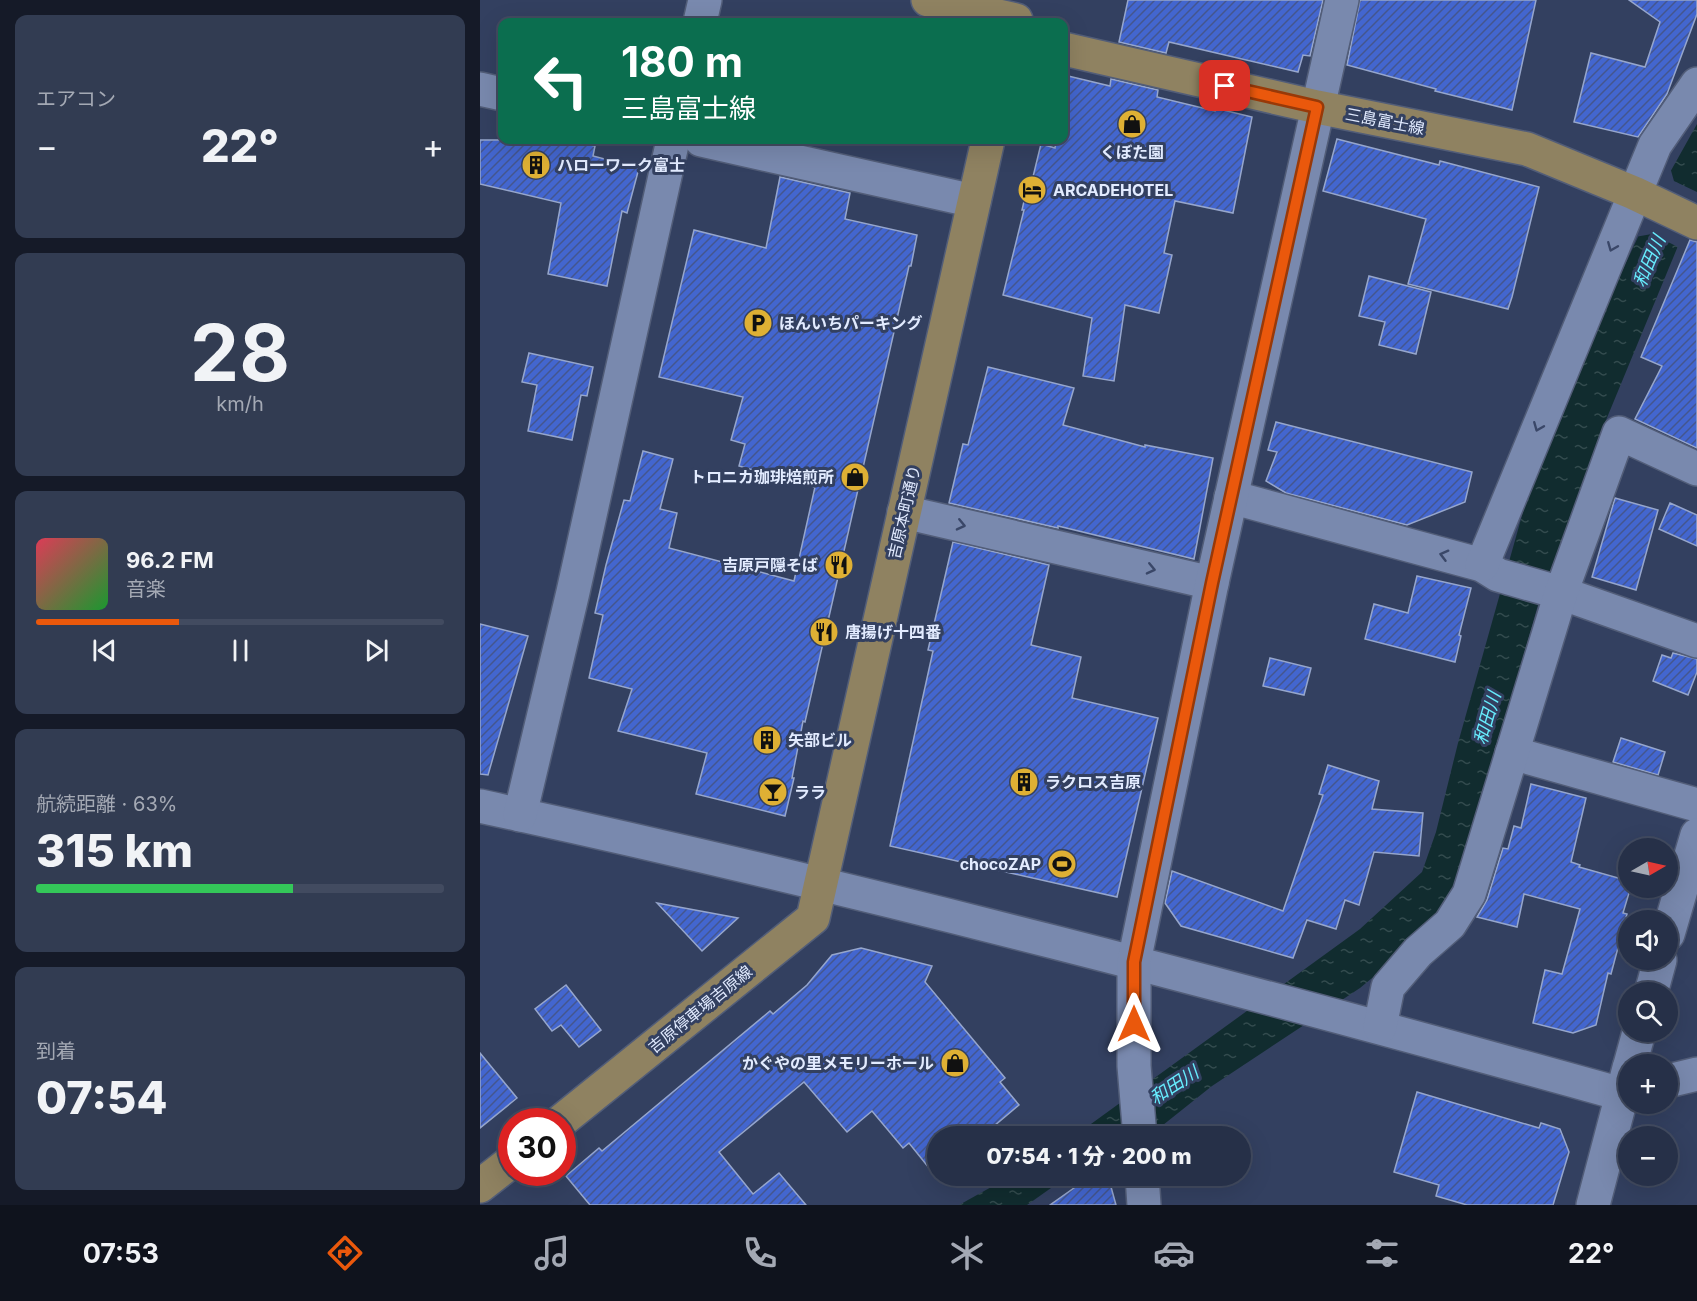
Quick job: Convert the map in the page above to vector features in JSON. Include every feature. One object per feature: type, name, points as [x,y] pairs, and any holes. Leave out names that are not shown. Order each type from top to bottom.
[{"type":"main road","points":[[928,0],[1017,14]]},
{"type":"main road","name":"三島富士線","points":[[1068,50],[1317,107],[1527,149],[1642,196],[1696,223]]},
{"type":"main road","name":"吉原本町通り","points":[[822,884],[987,144]]},
{"type":"main road","name":"吉原停車場吉原線","points":[[576,1109],[813,918],[822,884]]},
{"type":"main road","points":[[480,1186],[498,1172]]},
{"type":"street","points":[[701,18],[705,0]]},
{"type":"street","points":[[1139,1126],[1134,1066],[1134,962],[1212,583],[1342,0]]},
{"type":"street","points":[[1490,570],[1642,196],[1655,145],[1697,84]]},
{"type":"street","points":[[480,89],[498,93]]},
{"type":"street","points":[[520,815],[573,592],[672,144]]},
{"type":"street","points":[[719,144],[974,201]]},
{"type":"street","points":[[1380,1027],[1388,987],[1418,952],[1450,924],[1469,894],[1512,753],[1556,592],[1619,433],[1697,470]]},
{"type":"street","points":[[1231,497],[1490,570],[1697,641]]},
{"type":"street","points":[[904,512],[1212,583]]},
{"type":"street","points":[[1512,753],[1697,805]]},
{"type":"street","points":[[480,806],[822,884],[1232,987],[1380,1027],[1618,1077]]},
{"type":"street","points":[[1675,910],[1697,835]]},
{"type":"street","points":[[1678,1079],[1697,1074]]},
{"type":"street","points":[[1593,1205],[1618,1112]]},
{"type":"street","points":[[1143,1186],[1144,1205]]},
{"type":"water","name":"和田川","points":[[1697,124],[1697,200],[1604,425],[1538,605],[1458,885],[1430,930],[1360,988],[1212,1086],[1162,1126],[1088,1126],[1360,929],[1422,872],[1436,832],[1458,743],[1539,455],[1659,192]]},
{"type":"water","points":[[993,1186],[1054,1186],[1027,1205],[959,1205]]},
{"type":"pier","points":[[1670,167],[1674,181],[1697,192],[1697,208],[1680,248],[1652,234],[1635,237]]},
{"type":"building","points":[[1128,0],[1323,0],[1310,56],[1303,55],[1298,72],[1169,42],[1166,53],[1119,42]]},
{"type":"building","points":[[1360,0],[1536,0],[1512,110],[1435,91],[1436,89],[1347,65]]},
{"type":"building","points":[[1629,0],[1697,0],[1697,14],[1667,94],[1638,137],[1574,122],[1591,53],[1645,67],[1660,22]]},
{"type":"building","points":[[1068,76],[1110,86],[1111,79],[1158,90],[1157,97],[1252,117],[1233,213],[1175,201],[1164,253],[1172,255],[1159,313],[1125,305],[1114,381],[1083,376],[1092,318],[1003,295],[1024,210],[1022,210],[1028,184],[1031,185],[1041,144],[1055,148],[1056,144],[1068,144]]},
{"type":"building","points":[[1337,139],[1439,165],[1440,161],[1539,187],[1508,309],[1408,284],[1426,219],[1323,191]]},
{"type":"building","points":[[480,140],[498,140],[498,144],[585,144],[595,146],[593,156],[639,168],[627,213],[622,211],[607,286],[548,274],[561,203],[480,184]]},
{"type":"building","points":[[780,177],[850,193],[845,219],[917,235],[805,722],[803,721],[785,816],[696,794],[707,753],[618,731],[632,689],[589,678],[603,615],[595,613],[606,565],[624,500],[630,501],[643,451],[673,459],[660,509],[677,513],[669,548],[794,581],[815,487],[739,466],[745,444],[731,440],[743,397],[659,377],[694,230],[766,248]]},
{"type":"building","points":[[1690,240],[1697,242],[1697,448],[1635,419],[1662,366],[1641,357]]},
{"type":"building","points":[[1369,276],[1431,292],[1416,354],[1379,345],[1385,322],[1359,316]]},
{"type":"building","points":[[529,353],[593,367],[587,396],[581,395],[572,440],[528,431],[537,385],[522,382]]},
{"type":"building","points":[[988,367],[1074,388],[1063,425],[1145,447],[1145,445],[1213,458],[1194,559],[1058,526],[1058,528],[949,503],[963,444],[968,445]]},
{"type":"building","points":[[1276,422],[1472,472],[1465,502],[1407,525],[1286,493],[1266,481],[1277,452],[1268,450]]},
{"type":"building","points":[[1615,498],[1658,510],[1636,590],[1592,577]]},
{"type":"building","points":[[1670,503],[1697,515],[1697,546],[1659,529]]},
{"type":"building","name":"ラクロス吉原","points":[[953,542],[1049,565],[1031,645],[1081,657],[1072,698],[1158,718],[1117,897],[890,846],[933,651],[928,650]]},
{"type":"building","points":[[1417,576],[1471,588],[1455,662],[1365,639],[1374,604],[1408,613]]},
{"type":"building","points":[[480,624],[528,636],[488,775],[480,774]]},
{"type":"building","points":[[1673,653],[1697,659],[1697,672],[1688,695],[1653,681],[1662,655],[1671,658]]},
{"type":"building","points":[[1270,658],[1311,668],[1304,695],[1263,686]]},
{"type":"building","points":[[1621,738],[1665,752],[1658,775],[1613,762]]},
{"type":"building","points":[[1328,765],[1379,781],[1372,809],[1423,813],[1419,856],[1374,852],[1359,905],[1345,900],[1336,929],[1307,920],[1293,958],[1181,926],[1165,903],[1172,871],[1283,911],[1323,795],[1319,794]]},
{"type":"building","points":[[1531,784],[1586,798],[1571,862],[1580,865],[1579,867],[1618,878],[1618,898],[1628,898],[1624,910],[1618,910],[1618,948],[1611,974],[1608,973],[1596,1025],[1573,1033],[1533,1023],[1545,970],[1562,974],[1580,909],[1524,894],[1517,927],[1477,917],[1487,900],[1503,848],[1508,849],[1514,826],[1521,828]]},
{"type":"building","points":[[657,903],[738,918],[702,951]]},
{"type":"building","points":[[861,948],[932,966],[925,982],[1005,1078],[1000,1082],[1019,1105],[994,1126],[927,1126],[927,1165],[909,1143],[903,1148],[872,1111],[847,1132],[804,1082],[719,1152],[753,1194],[779,1173],[806,1205],[590,1205],[574,1186],[576,1168],[599,1148],[602,1151],[770,1011],[773,1014],[807,985],[832,955]]},
{"type":"building","points":[[566,985],[601,1030],[579,1047],[561,1025],[552,1031],[535,1009]]},
{"type":"building","points":[[480,1053],[517,1098],[505,1108],[498,1108],[498,1113],[480,1128]]},
{"type":"building","points":[[1417,1092],[1539,1128],[1541,1123],[1560,1129],[1569,1152],[1553,1205],[1467,1205],[1436,1196],[1439,1185],[1394,1172]]},
{"type":"building","points":[[1077,1186],[1111,1186],[1116,1205],[1050,1205]]},
{"type":"place","name":"くぼた園","points":[[1132,124]]},
{"type":"place","name":"ハローワーク富士","points":[[536,165]]},
{"type":"place","name":"ARCADEHOTEL","points":[[1032,190]]},
{"type":"place","name":"ほんいちパーキング","points":[[758,323]]},
{"type":"place","name":"トロニカ珈琲焙煎所","points":[[855,477]]},
{"type":"place","name":"吉原戸隠そば","points":[[839,565]]},
{"type":"place","name":"唐揚げ十四番","points":[[824,632]]},
{"type":"place","name":"矢部ビル","points":[[767,740]]},
{"type":"place","name":"ラクロス吉原","points":[[1024,782]]},
{"type":"place","name":"ララ","points":[[773,792]]},
{"type":"place","name":"chocoZAP","points":[[1062,864]]},
{"type":"place","name":"かぐやの里メモリーホール","points":[[955,1063]]},
{"type":"route","points":[[1134,1024],[1134,962],[1212,583],[1317,107],[1225,86]]}]
